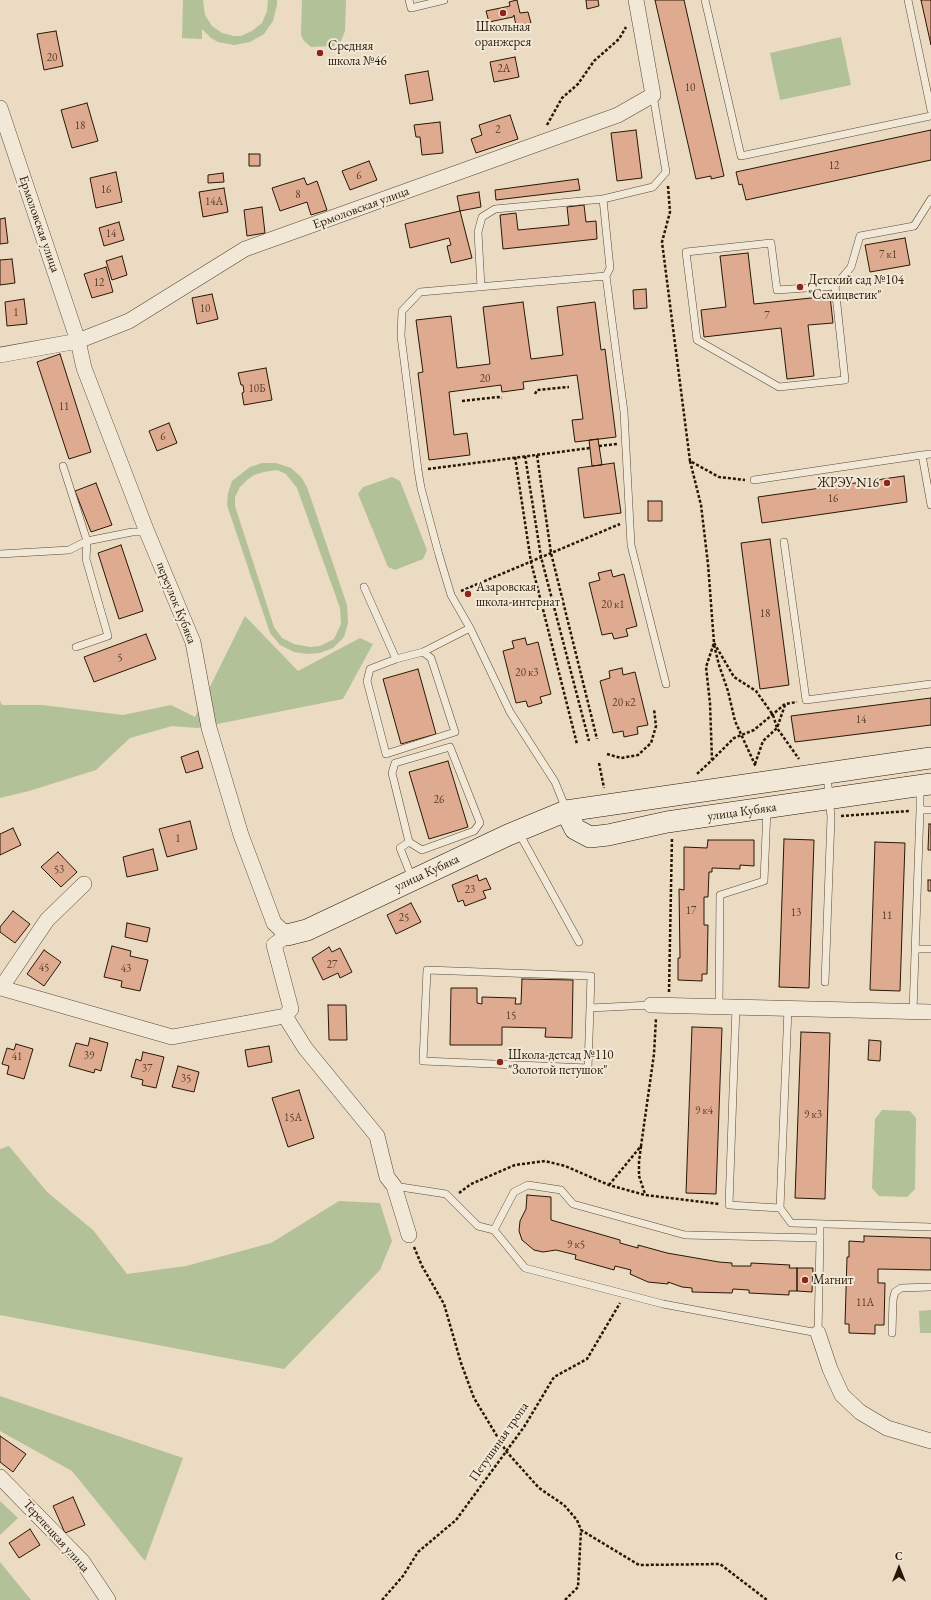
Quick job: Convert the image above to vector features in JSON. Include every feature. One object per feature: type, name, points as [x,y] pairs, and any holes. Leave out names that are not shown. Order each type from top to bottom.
[{"type":"street","points":[[636,3],[653,95]]},
{"type":"street","name":"Ермоловская улица","points":[[0,355],[78,341],[129,321],[245,249],[618,115],[653,95]]},
{"type":"street","name":"Ермоловская улица","points":[[0,108],[78,341]]},
{"type":"street","name":"переулок Кубяка","points":[[78,341],[84,368],[147,532],[193,642],[209,728],[241,835],[274,923],[287,934]]},
{"type":"street","name":"улица Кубяка","points":[[287,934],[307,930],[518,831],[566,811],[931,758]]},
{"type":"street","name":"улица Кубяка","points":[[566,811],[575,829],[590,837],[608,835],[667,822],[767,809],[830,808],[925,785]]},
{"type":"street","points":[[84,884],[47,920],[1,989],[172,1037],[285,1016],[291,1009],[274,945],[287,934]]},
{"type":"street","points":[[659,1005],[931,1012]]},
{"type":"street","points":[[285,1016],[305,1048],[377,1136],[387,1177],[394,1186],[409,1235]]},
{"type":"street","points":[[818,1333],[830,1369],[842,1395],[860,1412],[887,1428],[931,1441]]},
{"type":"street","name":"Терепецкая улица","points":[[0,1477],[82,1561],[108,1600]]},
{"type":"lane","points":[[409,0],[411,8],[444,0]]},
{"type":"lane","points":[[705,0],[741,156],[931,116]]},
{"type":"lane","points":[[908,0],[931,110]]},
{"type":"lane","points":[[481,287],[478,232],[482,217],[495,209],[603,199],[653,187],[666,172],[653,95]]},
{"type":"lane","points":[[603,199],[610,268],[606,276],[624,412],[631,545],[666,684]]},
{"type":"lane","points":[[835,286],[845,380],[780,387],[697,340],[686,252],[771,243],[777,290],[835,286],[851,267],[860,236],[914,226],[931,199]]},
{"type":"lane","points":[[566,811],[555,782],[510,712],[470,628],[451,596],[421,488],[401,336],[402,311],[420,292],[606,276]]},
{"type":"lane","points":[[754,480],[931,454]]},
{"type":"lane","points":[[922,455],[931,506]]},
{"type":"lane","points":[[63,466],[87,541],[86,559],[108,636],[76,647]]},
{"type":"lane","points":[[0,554],[70,550],[87,541],[132,532],[147,532]]},
{"type":"lane","points":[[784,542],[806,700],[931,684]]},
{"type":"lane","points":[[364,587],[396,659]]},
{"type":"lane","points":[[423,652],[431,658],[455,732],[386,754],[367,681],[370,669],[396,659],[423,652],[470,628]]},
{"type":"lane","points":[[450,747],[480,823],[474,831],[422,850],[409,842],[392,773],[394,763],[450,747]]},
{"type":"lane","points":[[825,982],[830,808],[827,774]]},
{"type":"lane","points":[[913,1012],[920,810],[925,785]]},
{"type":"lane","points":[[719,1006],[720,895],[764,881],[767,809]]},
{"type":"lane","points":[[920,810],[931,810]]},
{"type":"lane","points":[[518,831],[579,942]]},
{"type":"lane","points":[[409,842],[400,848],[412,880]]},
{"type":"lane","points":[[916,949],[931,949]]},
{"type":"lane","points":[[427,970],[591,976],[590,1008],[588,1068],[423,1062],[427,970]]},
{"type":"lane","points":[[590,1008],[659,1005]]},
{"type":"lane","points":[[736,1006],[729,1206],[780,1208]]},
{"type":"lane","points":[[788,1008],[780,1208],[791,1223],[931,1227]]},
{"type":"lane","points":[[494,1230],[514,1192],[528,1185],[561,1190],[573,1204],[685,1235],[820,1238]]},
{"type":"lane","points":[[394,1186],[446,1194],[478,1226],[494,1230],[525,1268],[663,1304],[818,1333],[820,1229]]},
{"type":"lane","points":[[892,1333],[893,1300],[895,1292],[901,1288],[931,1287]]},
{"type":"path","points":[[537,145],[562,98],[578,84],[594,61],[619,39],[636,3]]},
{"type":"path","points":[[666,172],[670,212],[662,242],[690,461],[701,505],[708,564],[714,643],[735,721],[756,769]]},
{"type":"path","points":[[536,394],[537,390],[569,387]]},
{"type":"path","points":[[462,401],[498,397],[502,398]]},
{"type":"path","points":[[599,446],[626,443]]},
{"type":"path","points":[[418,470],[590,448]]},
{"type":"path","points":[[537,455],[551,553],[597,738]]},
{"type":"path","points":[[525,456],[541,557],[589,741]]},
{"type":"path","points":[[515,458],[531,562],[577,744]]},
{"type":"path","points":[[690,461],[719,477],[754,480]]},
{"type":"path","points":[[451,596],[630,519]]},
{"type":"path","points":[[714,643],[734,677],[756,691],[773,715],[777,728],[800,761]]},
{"type":"path","points":[[712,760],[710,703],[706,667],[714,643]]},
{"type":"path","points":[[692,779],[734,738],[754,730],[785,704],[806,700]]},
{"type":"path","points":[[755,764],[763,741],[777,728],[785,704]]},
{"type":"path","points":[[607,754],[620,758],[638,755],[651,743],[656,726],[654,709]]},
{"type":"path","points":[[830,808],[920,810]]},
{"type":"path","points":[[645,1195],[639,1176],[639,1162],[654,1054],[659,1005],[672,837],[676,831]]},
{"type":"path","points":[[609,1185],[642,1146]]},
{"type":"path","points":[[451,1199],[471,1184],[515,1165],[545,1161],[565,1166],[609,1185],[645,1195],[729,1206]]},
{"type":"path","points":[[409,1235],[422,1266],[444,1304],[461,1364],[474,1398],[506,1451],[539,1488],[564,1505],[577,1520],[581,1530],[578,1587],[565,1600]]},
{"type":"path","name":"Петушиная тропа","points":[[382,1600],[403,1576],[418,1552],[456,1520],[524,1427],[554,1377],[587,1359],[625,1294]]},
{"type":"path","points":[[581,1530],[639,1565],[720,1564],[767,1600]]},
{"type":"green space","points":[[183,0],[203,0],[205,15],[212,26],[222,33],[234,36],[241,36],[252,31],[262,23],[267,11],[268,0],[277,0],[277,5],[273,21],[264,34],[250,42],[234,45],[218,42],[211,38],[202,29],[202,39],[182,38]]},
{"type":"green space","points":[[302,0],[346,0],[345,31],[341,41],[334,46],[311,47],[304,41],[301,35]]},
{"type":"green space","points":[[841,37],[851,85],[780,100],[770,53]]},
{"type":"green space","points":[[262,463],[276,463],[291,468],[301,477],[307,487],[347,605],[348,623],[344,637],[333,648],[320,653],[307,654],[294,652],[280,645],[270,633],[227,505],[228,493],[232,481],[250,467]],"holes":[[[277,470],[286,474],[297,488],[340,608],[341,624],[334,639],[320,646],[310,647],[294,644],[282,638],[274,627],[235,506],[235,497],[240,487],[254,475]]]},
{"type":"green space","points":[[392,477],[400,481],[427,550],[423,559],[395,570],[388,567],[358,494],[363,487]]},
{"type":"green space","points":[[245,616],[298,671],[360,638],[373,644],[343,699],[197,728],[172,726],[130,738],[96,770],[29,791],[0,798],[0,701],[2,705],[42,705],[123,715],[171,705],[195,717]]},
{"type":"green space","points":[[882,1110],[910,1111],[916,1118],[915,1189],[907,1197],[879,1196],[872,1188],[875,1119]]},
{"type":"green space","points":[[9,1146],[47,1192],[93,1230],[127,1274],[186,1266],[271,1243],[339,1201],[380,1203],[392,1241],[380,1270],[284,1369],[0,1315],[0,1149]]},
{"type":"green space","points":[[931,1310],[931,1333],[920,1333],[919,1311]]},
{"type":"green space","points":[[0,1396],[183,1458],[145,1561],[72,1471],[0,1431]]},
{"type":"green space","points":[[0,1501],[18,1518],[0,1535]]},
{"type":"green space","points":[[0,1562],[31,1600],[0,1600]]},
{"type":"building","name":"Школьная оранжерея","points":[[517,0],[520,13],[528,12],[531,23],[516,26],[514,15],[513,17],[489,22],[486,11],[510,6],[509,2]]},
{"type":"building","points":[[586,0],[598,0],[599,6],[587,9]]},
{"type":"building","points":[[655,0],[684,0],[724,176],[711,179],[711,176],[696,179]]},
{"type":"building","points":[[921,0],[931,0],[931,45]]},
{"type":"building","points":[[56,31],[63,66],[44,70],[37,34]]},
{"type":"building","points":[[515,57],[519,77],[494,82],[490,62]]},
{"type":"building","points":[[428,71],[433,100],[410,104],[405,75]]},
{"type":"building","points":[[87,103],[98,141],[72,148],[61,110]]},
{"type":"building","points":[[510,115],[518,139],[476,153],[471,139],[482,135],[479,125]]},
{"type":"building","points":[[440,122],[443,153],[422,155],[420,137],[416,137],[414,125]]},
{"type":"building","points":[[636,130],[642,178],[617,181],[611,133]]},
{"type":"building","points":[[931,130],[931,160],[746,200],[742,184],[739,185],[736,172]]},
{"type":"building","points":[[249,154],[260,154],[260,166],[249,166]]},
{"type":"building","points":[[369,161],[377,180],[350,190],[342,171]]},
{"type":"building","points":[[116,172],[122,202],[96,208],[90,178]]},
{"type":"building","points":[[223,173],[224,182],[208,183],[208,175]]},
{"type":"building","points":[[304,178],[307,185],[317,181],[327,210],[311,215],[307,202],[280,211],[272,188]]},
{"type":"building","points":[[578,179],[580,190],[496,200],[495,190]]},
{"type":"building","points":[[224,188],[228,212],[203,217],[199,192]]},
{"type":"building","points":[[479,192],[481,207],[460,211],[457,196]]},
{"type":"building","points":[[584,205],[586,222],[596,221],[597,239],[503,249],[500,215],[516,213],[518,230],[569,225],[567,207]]},
{"type":"building","points":[[262,207],[265,233],[247,236],[244,210]]},
{"type":"building","points":[[460,211],[472,258],[451,263],[447,246],[451,245],[449,238],[410,248],[405,224]]},
{"type":"building","points":[[5,218],[8,243],[0,244],[0,219]]},
{"type":"building","points":[[119,222],[124,240],[104,246],[99,228]]},
{"type":"building","points":[[905,238],[910,265],[870,272],[865,245]]},
{"type":"building","points":[[748,253],[754,304],[830,296],[833,323],[808,325],[814,376],[787,379],[781,328],[704,337],[701,310],[726,307],[720,256]]},
{"type":"building","points":[[122,256],[127,275],[112,280],[106,261]]},
{"type":"building","points":[[12,259],[15,283],[0,285],[0,260]]},
{"type":"building","points":[[106,267],[113,292],[92,298],[84,274]]},
{"type":"building","points":[[646,289],[647,308],[634,309],[633,290]]},
{"type":"building","points":[[212,294],[218,319],[197,324],[192,298]]},
{"type":"building","points":[[24,299],[27,324],[7,326],[5,302]]},
{"type":"building","points":[[523,302],[531,359],[563,355],[557,307],[595,302],[601,350],[605,349],[616,437],[575,442],[572,420],[583,419],[577,375],[523,382],[524,389],[502,392],[501,385],[449,392],[454,435],[467,433],[470,455],[429,460],[418,373],[423,372],[416,320],[451,316],[457,368],[490,364],[483,307]]},
{"type":"building","points":[[60,354],[91,452],[69,459],[37,362]]},
{"type":"building","points":[[266,368],[272,400],[244,405],[242,393],[244,392],[243,385],[241,385],[238,373]]},
{"type":"building","points":[[169,423],[177,443],[157,451],[149,431]]},
{"type":"building","points":[[598,439],[602,465],[592,466],[589,440]]},
{"type":"building","points":[[614,463],[621,513],[584,518],[578,468]]},
{"type":"building","points":[[904,476],[907,502],[762,523],[758,497]]},
{"type":"building","points":[[96,483],[112,525],[91,532],[75,491]]},
{"type":"building","points":[[648,501],[662,501],[662,521],[648,521]]},
{"type":"building","points":[[770,539],[789,685],[760,689],[741,543]]},
{"type":"building","points":[[121,545],[143,611],[119,619],[98,553]]},
{"type":"building","points":[[611,570],[613,577],[624,574],[637,626],[626,629],[628,636],[614,639],[612,633],[602,635],[589,583],[600,580],[598,573]]},
{"type":"building","points":[[146,634],[156,659],[94,682],[84,657]]},
{"type":"building","points":[[525,638],[527,645],[538,642],[551,694],[540,697],[542,703],[528,707],[526,701],[516,703],[503,651],[514,648],[512,641]]},
{"type":"building","points":[[622,668],[623,675],[635,672],[648,725],[637,727],[638,734],[624,737],[623,731],[613,733],[600,681],[610,678],[609,671]]},
{"type":"building","points":[[418,669],[436,734],[401,744],[383,679]]},
{"type":"building","points":[[931,698],[931,725],[795,742],[791,716]]},
{"type":"building","points":[[198,751],[203,768],[186,773],[181,757]]},
{"type":"building","points":[[448,761],[468,827],[429,839],[409,772]]},
{"type":"building","points":[[190,821],[197,849],[167,857],[159,829]]},
{"type":"building","points":[[929,824],[931,824],[931,850],[928,850]]},
{"type":"building","points":[[13,828],[21,845],[0,855],[0,834]]},
{"type":"building","points":[[784,839],[814,840],[809,988],[779,987]]},
{"type":"building","points":[[708,840],[754,840],[754,866],[740,865],[740,869],[712,868],[712,872],[709,872],[708,897],[704,897],[704,925],[708,925],[707,974],[702,974],[702,981],[678,980],[678,958],[680,958],[679,889],[684,890],[684,847],[707,848]]},
{"type":"building","points":[[875,842],[905,843],[900,991],[870,990]]},
{"type":"building","points":[[153,849],[158,870],[127,877],[123,857]]},
{"type":"building","points":[[58,852],[77,872],[61,887],[41,867]]},
{"type":"building","points":[[477,875],[479,881],[486,878],[491,889],[483,891],[486,898],[465,906],[463,900],[458,902],[452,885]]},
{"type":"building","points":[[928,880],[931,880],[931,891],[928,891]]},
{"type":"building","points":[[411,903],[421,922],[396,934],[387,915]]},
{"type":"building","points":[[13,911],[30,924],[15,943],[0,932],[0,927]]},
{"type":"building","points":[[127,923],[150,928],[147,942],[125,937]]},
{"type":"building","points":[[112,946],[131,951],[130,956],[148,960],[140,991],[121,987],[122,981],[104,977]]},
{"type":"building","points":[[329,947],[332,952],[340,948],[352,972],[340,978],[338,973],[323,980],[312,958]]},
{"type":"building","points":[[44,950],[61,962],[44,986],[27,974]]},
{"type":"building","points":[[522,979],[573,980],[572,1038],[545,1037],[546,1028],[502,1027],[502,1045],[450,1045],[451,988],[477,988],[477,1003],[482,1004],[482,997],[516,998],[515,1004],[521,1004]]},
{"type":"building","points":[[328,1005],[346,1005],[347,1040],[329,1040]]},
{"type":"building","points":[[692,1027],[722,1028],[716,1194],[686,1193]]},
{"type":"building","points":[[801,1032],[830,1033],[825,1199],[795,1198]]},
{"type":"building","points":[[90,1038],[108,1043],[101,1071],[95,1069],[94,1073],[69,1066],[76,1043],[88,1046]]},
{"type":"building","points":[[869,1040],[881,1041],[880,1061],[868,1060]]},
{"type":"building","points":[[16,1044],[33,1049],[24,1079],[7,1074],[9,1066],[2,1064],[7,1048],[14,1050]]},
{"type":"building","points":[[269,1046],[272,1062],[248,1067],[245,1050]]},
{"type":"building","points":[[143,1052],[164,1057],[156,1088],[142,1085],[143,1080],[131,1077],[136,1059],[141,1061]]},
{"type":"building","points":[[178,1066],[199,1072],[194,1092],[172,1087]]},
{"type":"building","points":[[299,1090],[314,1138],[288,1147],[272,1098]]},
{"type":"building","points":[[527,1195],[551,1197],[551,1220],[620,1240],[620,1243],[638,1248],[638,1245],[667,1253],[732,1263],[732,1266],[751,1266],[751,1263],[790,1265],[789,1268],[797,1268],[797,1291],[789,1291],[789,1295],[749,1293],[749,1290],[733,1289],[732,1293],[692,1292],[692,1288],[682,1287],[668,1282],[668,1284],[648,1282],[630,1274],[631,1270],[615,1266],[614,1270],[575,1259],[576,1255],[556,1250],[543,1252],[534,1250],[522,1240],[519,1231],[520,1221],[526,1209]]},
{"type":"building","points":[[864,1236],[931,1238],[931,1270],[878,1269],[878,1283],[885,1283],[884,1325],[875,1325],[875,1334],[849,1333],[849,1324],[845,1324],[847,1257],[849,1257],[849,1241],[864,1242]]},
{"type":"building","name":"Магнит","points":[[797,1268],[813,1268],[812,1292],[797,1291]]},
{"type":"building","points":[[0,1436],[26,1454],[13,1472],[0,1462]]},
{"type":"building","points":[[73,1497],[85,1525],[65,1533],[53,1506]]},
{"type":"building","points":[[30,1529],[40,1545],[19,1558],[9,1543]]},
{"type":"place","name":"Школьная оранжерея","points":[[503,13]]},
{"type":"place","name":"Средняя школа №46","points":[[320,53]]},
{"type":"place","name":"Детский сад №104 \"Семицветик\"","points":[[800,287]]},
{"type":"place","name":"ЖРЭУ N16","points":[[887,483]]},
{"type":"place","name":"Азаровская школа-интернат","points":[[468,594]]},
{"type":"place","name":"Школа-детсад №110 \"Золотой петушок\"","points":[[500,1062]]},
{"type":"place","name":"Магнит","points":[[805,1280]]}]
